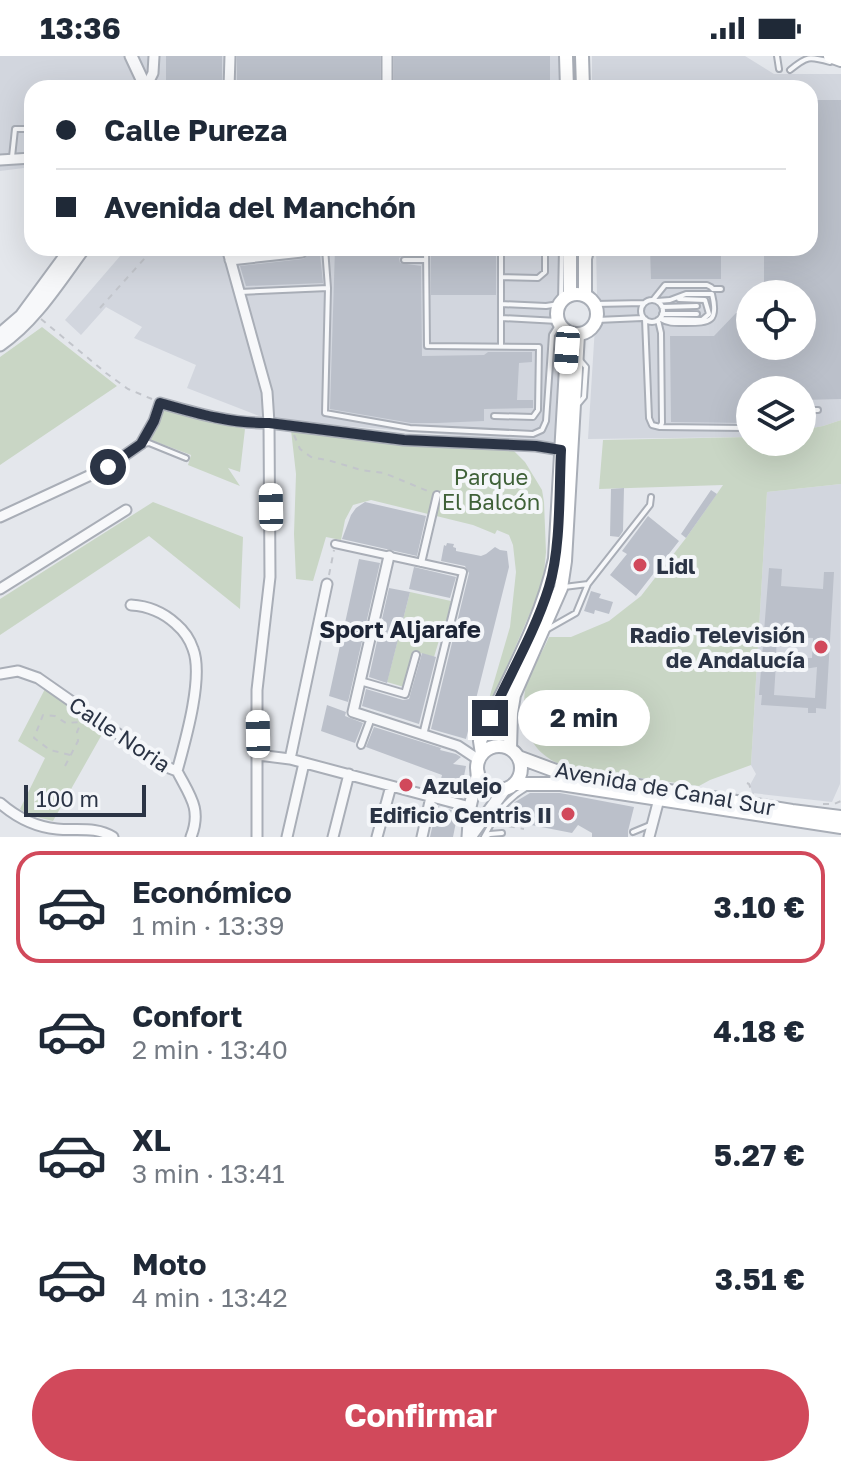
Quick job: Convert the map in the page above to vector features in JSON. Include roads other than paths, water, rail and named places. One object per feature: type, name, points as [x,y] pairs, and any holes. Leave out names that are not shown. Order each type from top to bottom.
[{"type":"main road","points":[[564,56],[564,80]]},
{"type":"main road","points":[[582,56],[583,80]]},
{"type":"main road","points":[[830,56],[841,61]]},
{"type":"main road","points":[[565,328],[567,350],[555,559],[549,587],[480,741],[482,782],[498,790],[510,786],[520,775],[521,766],[514,753],[511,713],[514,695],[561,588],[565,561],[578,357],[565,328],[557,312],[563,300],[569,256]]},
{"type":"main road","points":[[565,328],[590,330],[597,320],[595,304],[585,295],[585,256]]},
{"type":"main road","points":[[563,300],[585,295]]},
{"type":"main road","points":[[479,762],[487,749],[498,746],[514,753]]},
{"type":"main road","name":"Avenida de Canal Sur","points":[[514,753],[564,774],[812,819]]},
{"type":"main road","name":"Avenida de Canal Sur","points":[[510,786],[561,784],[812,819]]},
{"type":"main road","points":[[812,819],[835,812],[841,803]]},
{"type":"main road","points":[[812,819],[841,817]]},
{"type":"main road","points":[[812,819],[841,827]]},
{"type":"main road","points":[[812,819],[841,835]]},
{"type":"street","points":[[131,56],[142,80]]},
{"type":"street","points":[[150,80],[154,56]]},
{"type":"street","points":[[229,80],[230,56]]},
{"type":"street","points":[[387,56],[387,80]]},
{"type":"street","points":[[0,160],[24,158]]},
{"type":"street","points":[[0,334],[21,316],[65,256]]},
{"type":"street","points":[[0,345],[14,336],[34,314],[78,256]]},
{"type":"street","points":[[229,256],[267,392],[269,423],[270,577],[257,690],[257,837]]},
{"type":"street","points":[[230,260],[266,256]]},
{"type":"street","points":[[0,517],[108,467],[141,444],[160,403],[202,415],[255,423],[404,440],[536,446],[561,450]]},
{"type":"street","points":[[421,563],[437,495]]},
{"type":"street","points":[[0,589],[126,510]]},
{"type":"street","points":[[335,544],[463,572],[423,735]]},
{"type":"street","points":[[389,556],[353,712],[458,746],[479,762],[470,807],[469,837]]},
{"type":"street","points":[[290,759],[327,584]]},
{"type":"street","points":[[131,605],[151,608],[173,621],[194,650],[194,693],[186,741],[177,771]]},
{"type":"street","points":[[360,681],[405,694],[416,655]]},
{"type":"street","name":"Calle Noria","points":[[0,674],[18,671],[38,678],[164,766],[177,771],[196,809],[196,825],[191,837]]},
{"type":"street","points":[[361,745],[371,718]]},
{"type":"street","points":[[258,755],[290,759],[470,807]]},
{"type":"street","points":[[287,837],[304,763]]},
{"type":"street","points":[[333,837],[349,774]]},
{"type":"street","points":[[377,837],[391,786]]},
{"type":"street","points":[[469,837],[490,818],[510,786]]},
{"type":"street","points":[[422,837],[431,797]]},
{"type":"street","points":[[649,837],[659,799]]},
{"type":"street","points":[[0,803],[13,814],[32,823],[56,829],[87,829],[113,837]]},
{"type":"lane","points":[[777,56],[779,69]]},
{"type":"lane","points":[[790,70],[805,57],[841,61]]},
{"type":"lane","points":[[12,159],[15,129],[24,129]]},
{"type":"lane","points":[[325,256],[328,288],[325,413],[410,428],[533,434],[542,430],[546,421],[552,335],[565,328]]},
{"type":"lane","points":[[426,256],[427,346],[539,347],[552,339]]},
{"type":"lane","points":[[501,256],[501,346]]},
{"type":"lane","points":[[501,277],[538,278],[545,272],[545,256]]},
{"type":"lane","points":[[501,304],[546,306],[563,300],[562,256]]},
{"type":"lane","points":[[585,273],[590,256]]},
{"type":"lane","points":[[325,260],[335,259]]},
{"type":"lane","points":[[404,260],[426,260]]},
{"type":"lane","points":[[655,301],[665,285],[711,287],[714,312],[705,323],[667,323],[660,318]]},
{"type":"lane","points":[[240,292],[328,288]]},
{"type":"lane","points":[[670,300],[686,294],[721,289]]},
{"type":"lane","points":[[595,304],[705,300],[709,314],[702,320],[660,318]]},
{"type":"lane","points":[[655,301],[662,307],[697,306]]},
{"type":"lane","points":[[644,303],[641,309],[652,425],[736,428]]},
{"type":"lane","points":[[660,427],[662,307]]},
{"type":"lane","points":[[597,320],[644,319],[652,322],[660,318],[697,314]]},
{"type":"lane","points":[[501,318],[565,328]]},
{"type":"lane","points":[[632,319],[645,330]]},
{"type":"lane","points":[[494,416],[533,417],[538,410],[539,347]]},
{"type":"lane","points":[[538,410],[547,411]]},
{"type":"lane","points":[[141,444],[149,443],[186,458]]},
{"type":"lane","points":[[544,631],[576,613],[588,584],[650,505],[651,497]]},
{"type":"lane","points":[[561,588],[588,584]]},
{"type":"lane","points":[[484,837],[490,818],[504,804],[514,795],[537,784]]},
{"type":"lane","points":[[484,837],[490,818]]},
{"type":"lane","points":[[484,837],[502,833],[494,831],[490,818]]},
{"type":"lane","points":[[633,832],[652,825]]},
{"type":"place","name":"Lidl","points":[[640,565]]},
{"type":"place","name":"Radio Televisión de Andalucía","points":[[821,647]]},
{"type":"place","name":"Azulejo","points":[[406,785]]},
{"type":"place","name":"Edificio Centris II","points":[[568,814]]},
{"type":"district","name":"Sport Aljarafe","points":[[400,628]]},
{"type":"park label","name":"Parque El Balcón","points":[[491,488]]}]
